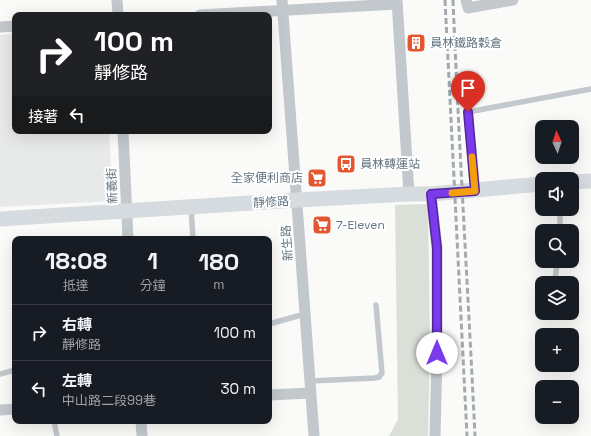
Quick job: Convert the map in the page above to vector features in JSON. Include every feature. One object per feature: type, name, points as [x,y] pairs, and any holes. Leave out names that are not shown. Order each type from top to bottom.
[{"type":"street","points":[[117,0],[118,12]]},
{"type":"street","points":[[466,0],[468,8],[513,0]]},
{"type":"street","points":[[225,12],[282,5],[397,2],[409,194]]},
{"type":"street","name":"新生路","points":[[282,5],[314,436]]},
{"type":"street","points":[[0,27],[12,26]]},
{"type":"street","name":"新義街","points":[[123,134],[128,236]]},
{"type":"street","points":[[579,182],[591,181]]},
{"type":"street","name":"靜修路","points":[[0,219],[191,206],[431,194],[535,185]]},
{"type":"street","points":[[431,194],[437,248],[435,436]]},
{"type":"street","points":[[272,395],[310,392]]},
{"type":"street","points":[[0,410],[12,409]]},
{"type":"street","points":[[141,424],[142,436]]},
{"type":"lane","points":[[475,191],[468,112],[591,89]]},
{"type":"lane","points":[[191,206],[193,236]]},
{"type":"lane","points":[[310,381],[379,377],[382,372],[376,305]]},
{"type":"lane","points":[[272,323],[305,314]]},
{"type":"lane","points":[[0,374],[12,371]]},
{"type":"lane","points":[[54,424],[56,436]]},
{"type":"shaded area","points":[[12,34],[12,134],[109,134],[113,201],[0,207],[0,35]]},
{"type":"shaded area","points":[[428,204],[430,345],[428,436],[389,436],[398,419],[395,205]]},
{"type":"railway","points":[[445,0],[467,436]]},
{"type":"railway","points":[[453,0],[475,436]]},
{"type":"slow traffic","points":[[452,193],[475,191],[472,157]]},
{"type":"place","name":"員林鐵路穀倉","points":[[416,43]]},
{"type":"place","name":"員林轉運站","points":[[346,164]]},
{"type":"place","name":"全家便利商店","points":[[317,178]]},
{"type":"place","name":"7-Eleven","points":[[322,225]]},
{"type":"route","points":[[437,353],[437,248],[431,194],[475,191],[468,112]]}]
